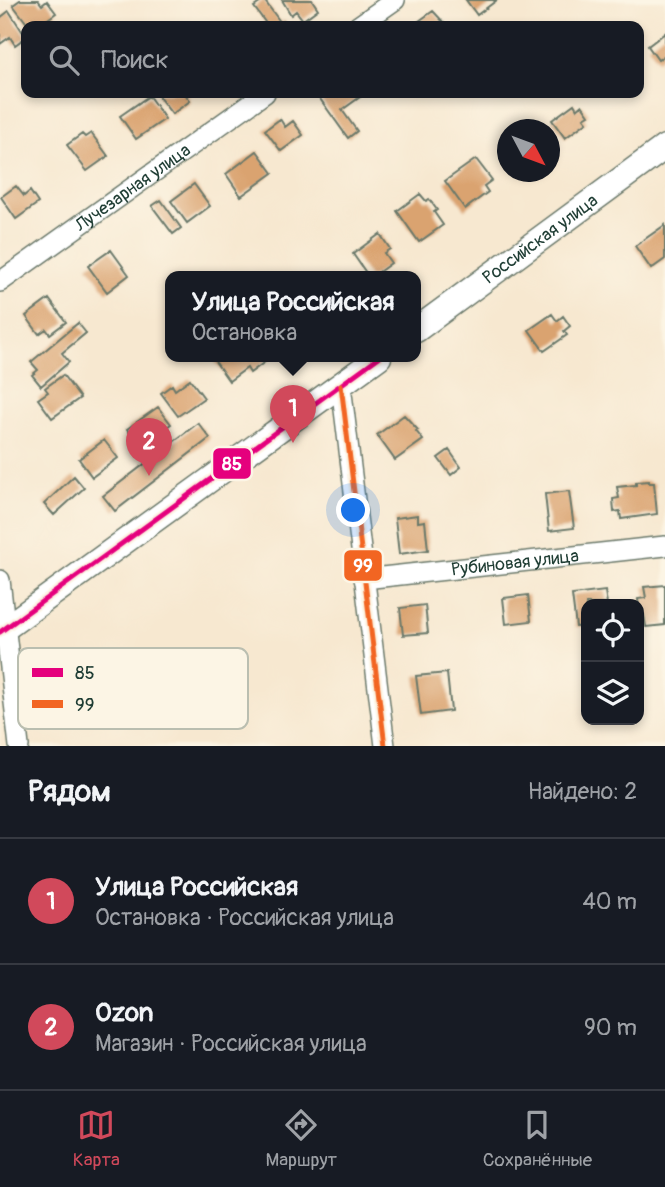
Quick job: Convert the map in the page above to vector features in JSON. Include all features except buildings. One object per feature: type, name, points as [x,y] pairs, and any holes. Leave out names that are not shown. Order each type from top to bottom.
[{"type":"main road","name":"Российская улица","points":[[421,326],[665,147]]},
{"type":"main road","points":[[3,629],[372,362]]},
{"type":"street","points":[[365,21],[395,0]]},
{"type":"street","name":"Лучезарная улица","points":[[0,282],[258,98]]},
{"type":"street","points":[[341,385],[385,746]]},
{"type":"street","name":"Рубиновая улица","points":[[364,579],[665,545]]},
{"type":"street","points":[[0,580],[3,629],[19,746]]},
{"type":"transit line","name":"85","points":[[0,632],[372,362]]},
{"type":"transit line","name":"99","points":[[341,385],[385,746]]},
{"type":"place","name":"Улица Российская","points":[[293,443]]},
{"type":"place","name":"Ozon","points":[[149,476]]}]
